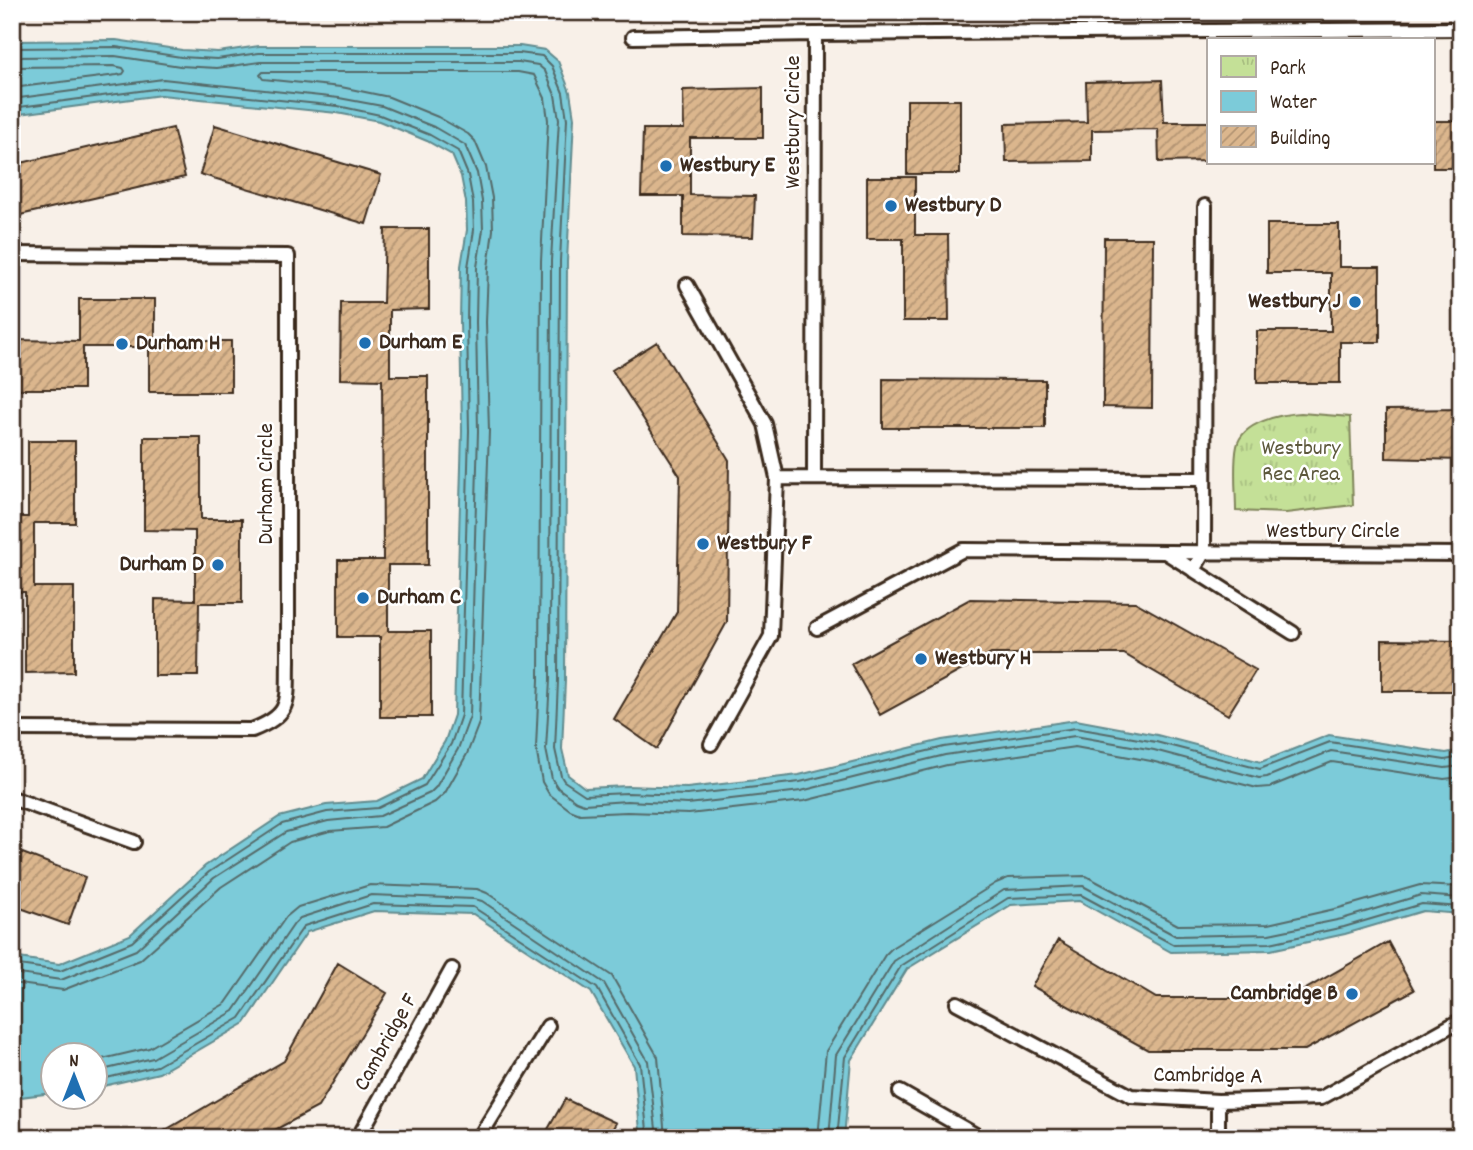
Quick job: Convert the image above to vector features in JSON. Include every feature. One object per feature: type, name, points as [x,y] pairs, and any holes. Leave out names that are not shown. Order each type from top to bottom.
[{"type":"lane","name":"Westbury Circle","points":[[814,477],[815,34],[1461,29]]},
{"type":"lane","points":[[633,37],[815,34]]},
{"type":"lane","points":[[1193,570],[1204,552],[1205,206]]},
{"type":"lane","name":"Durham Circle","points":[[12,254],[289,256],[288,661],[287,701],[283,711],[271,722],[251,730],[12,729]]},
{"type":"lane","points":[[687,285],[765,424],[776,478],[771,636],[711,744]]},
{"type":"lane","points":[[776,478],[1204,480]]},
{"type":"lane","points":[[817,628],[963,550],[1165,552],[1293,633]]},
{"type":"lane","name":"Westbury Circle","points":[[1165,552],[1461,554]]},
{"type":"lane","points":[[12,798],[134,842]]},
{"type":"lane","name":"Cambridge F","points":[[358,1138],[452,969]]},
{"type":"lane","name":"Cambridge A","points":[[957,1003],[1131,1096],[1219,1101],[1321,1098],[1461,1020]]},
{"type":"lane","points":[[479,1138],[548,1026]]},
{"type":"lane","points":[[900,1092],[981,1138]]},
{"type":"lane","points":[[1218,1138],[1219,1101]]},
{"type":"green space","name":"Westbury Rec Area","points":[[1301,413],[1350,417],[1353,505],[1286,513],[1236,511],[1235,461],[1240,438],[1254,425],[1263,421]]},
{"type":"water","points":[[116,40],[182,50],[218,52],[259,46],[520,46],[545,50],[558,61],[570,92],[574,118],[567,262],[565,681],[562,749],[568,775],[585,788],[687,788],[799,775],[942,740],[1076,720],[1157,735],[1261,762],[1329,735],[1446,753],[1461,750],[1461,914],[1423,911],[1345,934],[1271,950],[1171,952],[1079,901],[1011,905],[907,969],[851,1060],[844,1138],[637,1138],[640,1131],[634,1066],[591,992],[473,914],[374,911],[307,932],[245,1023],[159,1073],[108,1085],[108,1042],[38,1042],[38,1095],[12,1098],[12,957],[59,964],[130,935],[205,866],[279,817],[326,805],[377,801],[422,779],[445,741],[454,715],[462,431],[461,266],[467,230],[461,176],[452,155],[427,141],[379,121],[337,113],[161,95],[12,115],[12,41]]},
{"type":"building","points":[[1162,80],[1164,122],[1207,122],[1207,161],[1159,162],[1158,129],[1092,130],[1092,161],[1006,162],[1005,124],[1087,122],[1086,82]]},
{"type":"building","name":"Westbury E","points":[[763,88],[763,138],[690,138],[690,195],[755,196],[753,237],[683,236],[683,196],[641,196],[643,129],[684,129],[683,90]]},
{"type":"building","points":[[907,100],[960,100],[960,174],[907,174]]},
{"type":"building","points":[[1434,121],[1461,121],[1461,168],[1433,168]]},
{"type":"building","points":[[215,125],[381,175],[366,224],[200,174]]},
{"type":"building","points":[[173,128],[185,177],[20,215],[12,182],[12,165]]},
{"type":"building","name":"Westbury D","points":[[867,177],[915,177],[915,235],[948,235],[949,321],[903,321],[903,239],[867,239]]},
{"type":"building","name":"Westbury J","points":[[1267,224],[1339,224],[1339,267],[1380,267],[1380,342],[1340,342],[1340,383],[1257,383],[1257,331],[1331,331],[1331,273],[1267,273]]},
{"type":"building","points":[[385,229],[429,229],[429,309],[390,310],[390,376],[428,376],[428,565],[388,565],[388,631],[431,631],[431,717],[380,717],[380,637],[338,637],[338,560],[383,560],[382,380],[340,379],[341,303],[383,303]]},
{"type":"building","points":[[1104,238],[1153,238],[1152,408],[1103,407]]},
{"type":"building","name":"Durham H","points":[[79,299],[155,299],[155,341],[231,341],[231,392],[149,392],[149,347],[83,347],[83,389],[12,389],[12,340],[79,341]]},
{"type":"building","name":"Westbury F","points":[[657,342],[729,460],[727,622],[657,749],[614,719],[677,612],[680,476],[612,370]]},
{"type":"building","points":[[883,379],[1045,380],[1045,428],[883,428]]},
{"type":"building","points":[[1461,409],[1461,460],[1386,458],[1386,410]]},
{"type":"building","name":"Durham D","points":[[144,437],[201,437],[201,519],[242,519],[242,603],[199,603],[198,676],[155,676],[155,599],[195,600],[195,531],[144,530]]},
{"type":"building","points":[[28,441],[75,441],[75,523],[34,523],[34,587],[74,587],[74,672],[25,673],[25,592],[12,592],[12,517],[28,517]]},
{"type":"building","name":"Westbury H","points":[[970,599],[1135,602],[1256,670],[1228,715],[1124,654],[991,654],[880,715],[851,664]]},
{"type":"building","points":[[1382,640],[1461,641],[1461,691],[1382,691]]},
{"type":"building","points":[[12,849],[85,877],[68,925],[12,905]]},
{"type":"building","name":"Cambridge B","points":[[1058,940],[1156,998],[1290,998],[1388,942],[1414,990],[1305,1050],[1148,1050],[1032,986]]},
{"type":"building","points":[[338,963],[387,993],[318,1107],[260,1138],[152,1138],[284,1061]]},
{"type":"building","points":[[565,1099],[616,1123],[607,1138],[543,1138]]},
{"type":"place","name":"Westbury E","points":[[666,166]]},
{"type":"place","name":"Westbury D","points":[[891,206]]},
{"type":"place","name":"Westbury J","points":[[1355,302]]},
{"type":"place","name":"Durham E","points":[[365,343]]},
{"type":"place","name":"Durham H","points":[[122,344]]},
{"type":"place","name":"Westbury F","points":[[703,544]]},
{"type":"place","name":"Durham D","points":[[218,565]]},
{"type":"place","name":"Durham C","points":[[363,598]]},
{"type":"place","name":"Westbury H","points":[[921,659]]},
{"type":"place","name":"Cambridge B","points":[[1352,994]]}]
